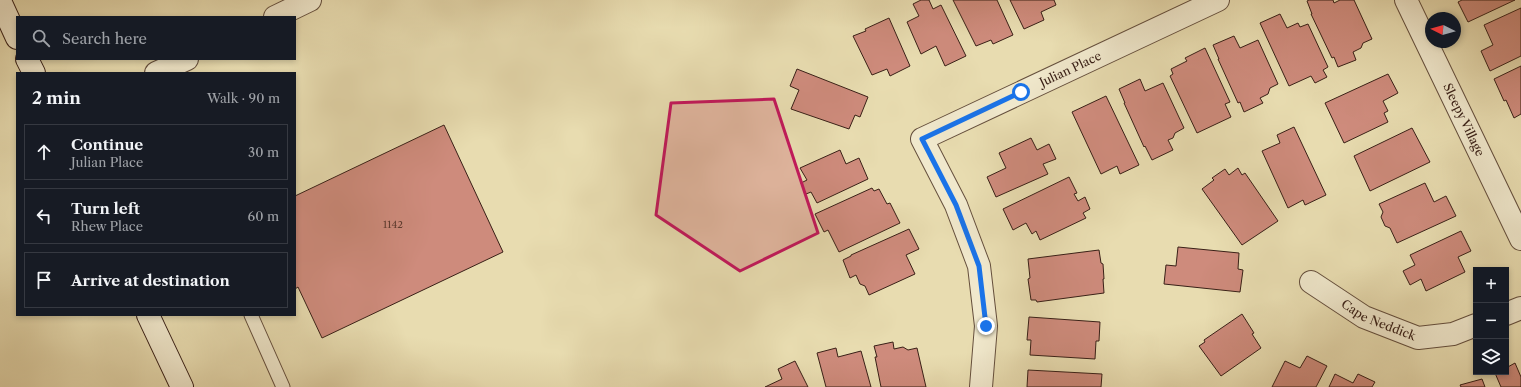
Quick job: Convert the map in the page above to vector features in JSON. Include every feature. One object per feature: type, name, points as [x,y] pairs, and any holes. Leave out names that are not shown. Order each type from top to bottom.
[{"type":"street","points":[[277,16],[310,0]]},
{"type":"street","name":"Julian Place","points":[[981,387],[986,326],[979,266],[956,205],[922,139],[1218,0]]},
{"type":"street","name":"Sleepy Village","points":[[1406,0],[1521,239]]},
{"type":"street","points":[[0,1],[16,36]]},
{"type":"street","points":[[28,60],[34,72]]},
{"type":"street","points":[[158,72],[185,60]]},
{"type":"street","name":"Cape Neddick","points":[[1311,282],[1364,317],[1418,338],[1453,334],[1473,326]]},
{"type":"street","points":[[1509,313],[1521,308]]},
{"type":"street","points":[[148,316],[182,387]]},
{"type":"lane","points":[[251,316],[283,387]]},
{"type":"highlighted area","points":[[774,99],[818,233],[740,271],[656,215],[671,103]]},
{"type":"building","points":[[921,0],[929,0],[933,9],[941,5],[966,56],[945,66],[936,46],[921,54],[907,22],[919,16],[913,4]]},
{"type":"building","points":[[953,0],[997,0],[1013,35],[993,44],[991,40],[976,46]]},
{"type":"building","points":[[1010,0],[1054,0],[1056,5],[1041,12],[1044,20],[1024,29]]},
{"type":"building","points":[[1333,0],[1334,3],[1340,0],[1354,0],[1372,39],[1363,43],[1361,48],[1353,52],[1356,60],[1338,67],[1334,57],[1332,58],[1311,14],[1307,1]]},
{"type":"building","points":[[1462,0],[1515,0],[1468,22],[1458,2]]},
{"type":"building","points":[[1521,8],[1521,56],[1490,71],[1481,51],[1493,45],[1484,25]]},
{"type":"building","points":[[1280,14],[1287,28],[1298,23],[1300,27],[1308,24],[1328,67],[1323,70],[1327,77],[1315,83],[1311,76],[1289,86],[1260,23]]},
{"type":"building","points":[[889,18],[910,66],[890,76],[887,69],[872,75],[853,36],[866,31],[865,29]]},
{"type":"building","points":[[1234,36],[1240,48],[1258,40],[1278,84],[1270,88],[1268,94],[1260,98],[1263,103],[1244,112],[1240,102],[1238,103],[1213,45]]},
{"type":"building","points":[[1205,48],[1230,102],[1225,104],[1231,117],[1197,133],[1170,76],[1173,74],[1171,69],[1187,61],[1185,58]]},
{"type":"building","points":[[1521,66],[1521,114],[1514,118],[1494,79]]},
{"type":"building","points":[[797,69],[868,97],[860,117],[855,115],[849,129],[791,109],[799,90],[790,86]]},
{"type":"building","points":[[1388,74],[1398,93],[1383,101],[1388,111],[1384,113],[1388,122],[1344,143],[1325,103]]},
{"type":"building","points":[[1140,79],[1145,91],[1163,83],[1184,128],[1175,133],[1173,138],[1168,140],[1173,150],[1152,160],[1145,146],[1144,147],[1119,89]]},
{"type":"building","points":[[1106,96],[1139,165],[1120,174],[1117,166],[1101,174],[1072,112]]},
{"type":"building","points":[[444,125],[503,252],[322,338],[298,287],[296,288],[296,196]]},
{"type":"building","points":[[1294,127],[1326,195],[1305,205],[1303,200],[1288,208],[1262,151],[1280,143],[1277,135]]},
{"type":"building","points":[[1412,128],[1430,162],[1370,191],[1354,156]]},
{"type":"building","points":[[1031,138],[1037,150],[1049,144],[1056,159],[1043,164],[1048,174],[996,197],[987,177],[1006,168],[999,153]]},
{"type":"building","points":[[840,150],[846,164],[859,158],[868,179],[817,203],[811,192],[806,194],[801,183],[807,180],[800,168]]},
{"type":"building","points":[[1238,168],[1242,175],[1245,173],[1278,221],[1242,245],[1202,189],[1214,180],[1212,178],[1225,169],[1229,175]]},
{"type":"building","points":[[1069,177],[1077,193],[1074,194],[1078,201],[1085,197],[1090,209],[1083,213],[1086,218],[1040,240],[1036,231],[1032,234],[1026,223],[1013,230],[1003,209]]},
{"type":"building","points":[[1425,183],[1434,202],[1446,196],[1456,216],[1397,243],[1390,228],[1385,226],[1381,217],[1383,212],[1379,204]]},
{"type":"building","points":[[872,188],[874,191],[879,189],[887,204],[890,203],[900,223],[839,252],[828,230],[824,232],[815,214]]},
{"type":"building","points":[[909,229],[919,249],[906,255],[915,274],[869,295],[865,286],[860,284],[856,275],[850,278],[843,260]]},
{"type":"building","points":[[1461,231],[1471,251],[1458,257],[1465,272],[1426,291],[1421,279],[1410,285],[1403,271],[1415,265],[1410,255]]},
{"type":"building","points":[[1178,247],[1239,253],[1238,269],[1243,270],[1240,292],[1164,284],[1166,265],[1176,266]]},
{"type":"building","points":[[1099,250],[1101,263],[1103,264],[1104,293],[1037,302],[1036,300],[1031,300],[1028,279],[1030,278],[1028,259]]},
{"type":"building","points":[[1242,314],[1254,333],[1252,334],[1261,348],[1221,376],[1199,346],[1205,342],[1204,340]]},
{"type":"building","points":[[1029,317],[1100,322],[1099,341],[1096,341],[1095,359],[1030,355],[1031,340],[1027,340]]},
{"type":"building","points":[[893,342],[894,349],[903,347],[908,350],[917,348],[926,387],[881,387],[874,346]]},
{"type":"building","points":[[836,348],[838,357],[861,351],[871,387],[826,387],[817,353]]},
{"type":"building","points":[[1307,356],[1327,366],[1316,387],[1272,387],[1285,361],[1300,368]]},
{"type":"building","points":[[795,361],[808,387],[765,387],[782,379],[778,369]]},
{"type":"building","points":[[1515,363],[1521,377],[1521,387],[1501,387],[1496,375],[1509,375],[1509,366]]},
{"type":"building","points":[[1028,370],[1102,374],[1101,387],[1027,387]]},
{"type":"building","points":[[1335,374],[1353,383],[1358,374],[1375,382],[1372,387],[1329,387]]},
{"type":"building","points":[[1482,379],[1485,387],[1461,387],[1460,385]]},
{"type":"route","points":[[986,326],[979,266],[956,205],[922,139],[1021,92]]}]
